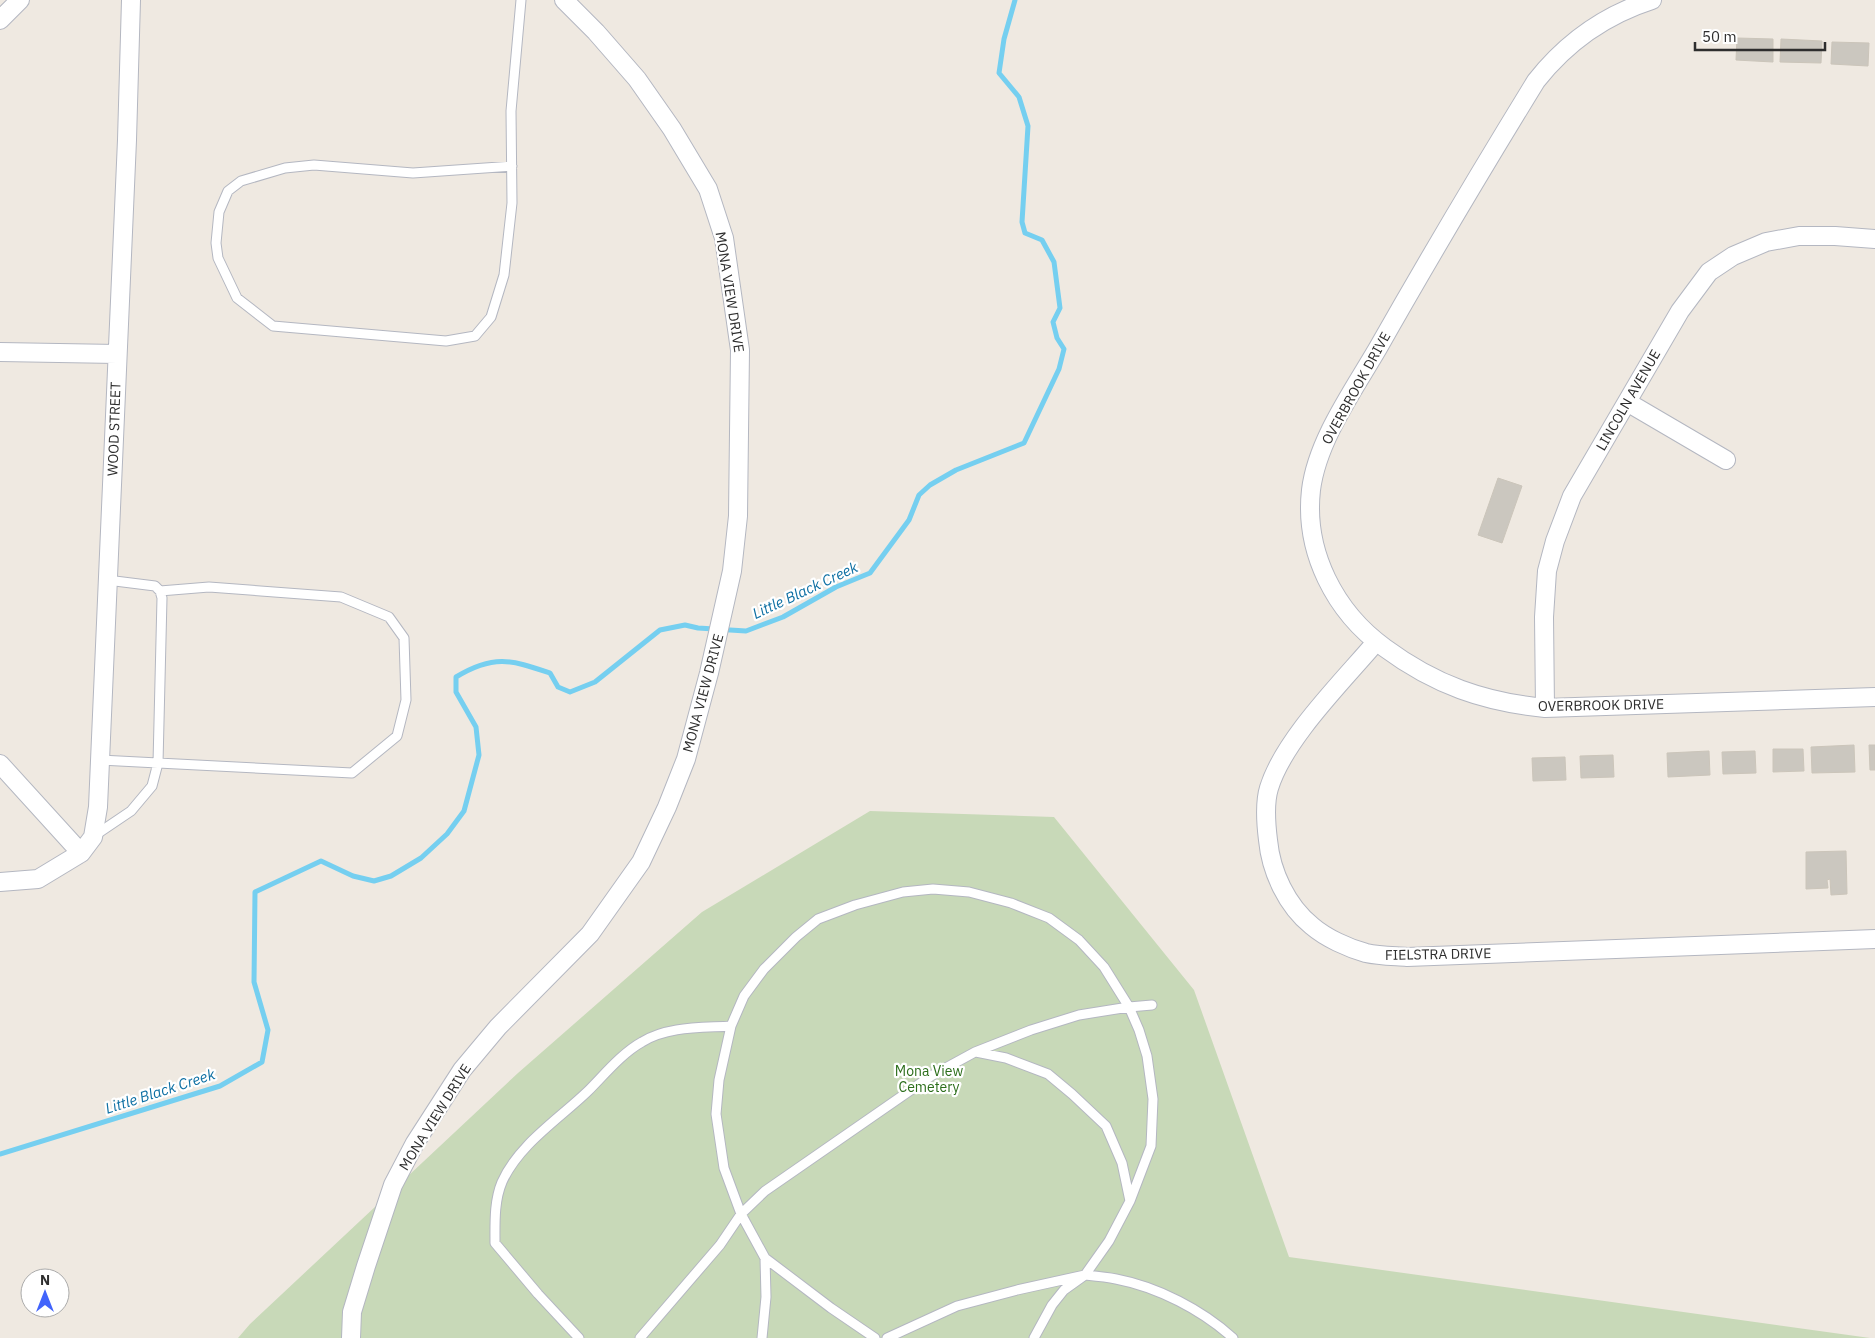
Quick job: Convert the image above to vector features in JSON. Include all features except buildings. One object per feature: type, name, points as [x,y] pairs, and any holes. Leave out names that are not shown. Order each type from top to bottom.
[{"type":"street","points":[[0,20],[20,0]]},
{"type":"street","name":"WOOD STREET","points":[[81,853],[93,837],[98,807],[127,140],[131,0]]},
{"type":"street","name":"MONA VIEW DRIVE","points":[[351,1338],[352,1312],[369,1257],[393,1185],[415,1143],[462,1070],[498,1028],[590,934],[641,862],[686,759],[716,643],[732,570],[738,516],[740,350],[724,238],[708,189],[672,129],[637,80],[596,32],[564,0]]},
{"type":"street","name":"OVERBROOK DRIVE","points":[[1652,0],[1634,6],[1594,27],[1561,52],[1536,81],[1437,245],[1323,444],[1311,491],[1312,533],[1320,566],[1334,595],[1354,622],[1376,642],[1404,662],[1437,680],[1464,692],[1491,700],[1545,708],[1875,697]]},
{"type":"street","name":"LINCOLN AVENUE","points":[[1545,708],[1547,571],[1555,541],[1572,496],[1680,310],[1710,272],[1733,256],[1766,242],[1799,236],[1875,239]]},
{"type":"street","points":[[0,352],[117,354]]},
{"type":"street","points":[[1627,402],[1726,460]]},
{"type":"street","name":"FIELSTRA DRIVE","points":[[1376,642],[1307,723],[1284,756],[1269,788],[1266,822],[1269,850],[1277,878],[1295,907],[1312,927],[1338,942],[1366,953],[1407,957],[1875,939]]},
{"type":"street","points":[[0,764],[81,853],[38,879],[0,882]]},
{"type":"lane","points":[[512,166],[413,173],[314,165],[285,168],[241,181],[228,191],[218,212],[216,243],[218,258],[237,298],[273,326],[446,341],[475,336],[491,317],[504,275],[512,202],[512,166],[511,111],[521,0]]},
{"type":"lane","points":[[93,837],[131,811],[152,786],[158,763],[162,598],[160,591],[155,586],[107,580]]},
{"type":"lane","points":[[100,760],[352,773],[397,736],[406,700],[404,638],[389,617],[341,597],[208,587],[160,591]]},
{"type":"lane","points":[[875,1338],[830,1308],[765,1258],[741,1214],[724,1168],[716,1114],[719,1080],[731,1026],[744,996],[764,969],[796,937],[818,919],[855,905],[903,892],[933,889],[969,892],[1011,903],[1049,918],[1079,940],[1104,967],[1129,1007],[1147,1056],[1152,1099],[1151,1146],[1130,1201],[1109,1241],[1085,1275],[1064,1290],[1052,1305],[1034,1338]]},
{"type":"lane","points":[[640,1338],[720,1245],[741,1214],[772,1186],[931,1076],[975,1052],[1030,1030],[1080,1015],[1152,1005]]},
{"type":"lane","points":[[579,1338],[494,1243],[496,1206],[502,1183],[515,1161],[535,1140],[612,1066],[642,1042],[675,1030],[731,1026]]},
{"type":"lane","points":[[975,1052],[1006,1058],[1048,1074],[1106,1126],[1122,1163],[1130,1201]]},
{"type":"lane","points":[[762,1338],[766,1297],[765,1258]]},
{"type":"lane","points":[[887,1338],[957,1306],[1016,1290],[1085,1275],[1117,1279],[1186,1304],[1222,1328],[1233,1338]]},
{"type":"green space","name":"Mona View Cemetery","points":[[870,811],[1054,817],[1194,990],[1289,1257],[1870,1338],[238,1338],[250,1324],[518,1073],[702,912]]},
{"type":"waterway","name":"Little Black Creek","points":[[0,1154],[220,1086],[262,1062],[268,1030],[254,982],[255,892],[321,861],[353,876],[374,881],[391,876],[421,858],[447,834],[464,811],[479,755],[476,727],[456,692],[456,677],[492,662],[513,662],[550,673],[558,687],[570,692],[595,682],[660,630],[685,625],[698,628],[746,631],[783,617],[836,587],[870,573],[909,520],[919,495],[930,485],[956,470],[1024,443],[1059,369],[1064,349],[1057,338],[1053,322],[1060,308],[1054,262],[1042,240],[1025,233],[1022,222],[1028,126],[1019,97],[999,73],[1004,39],[1015,0]]}]
